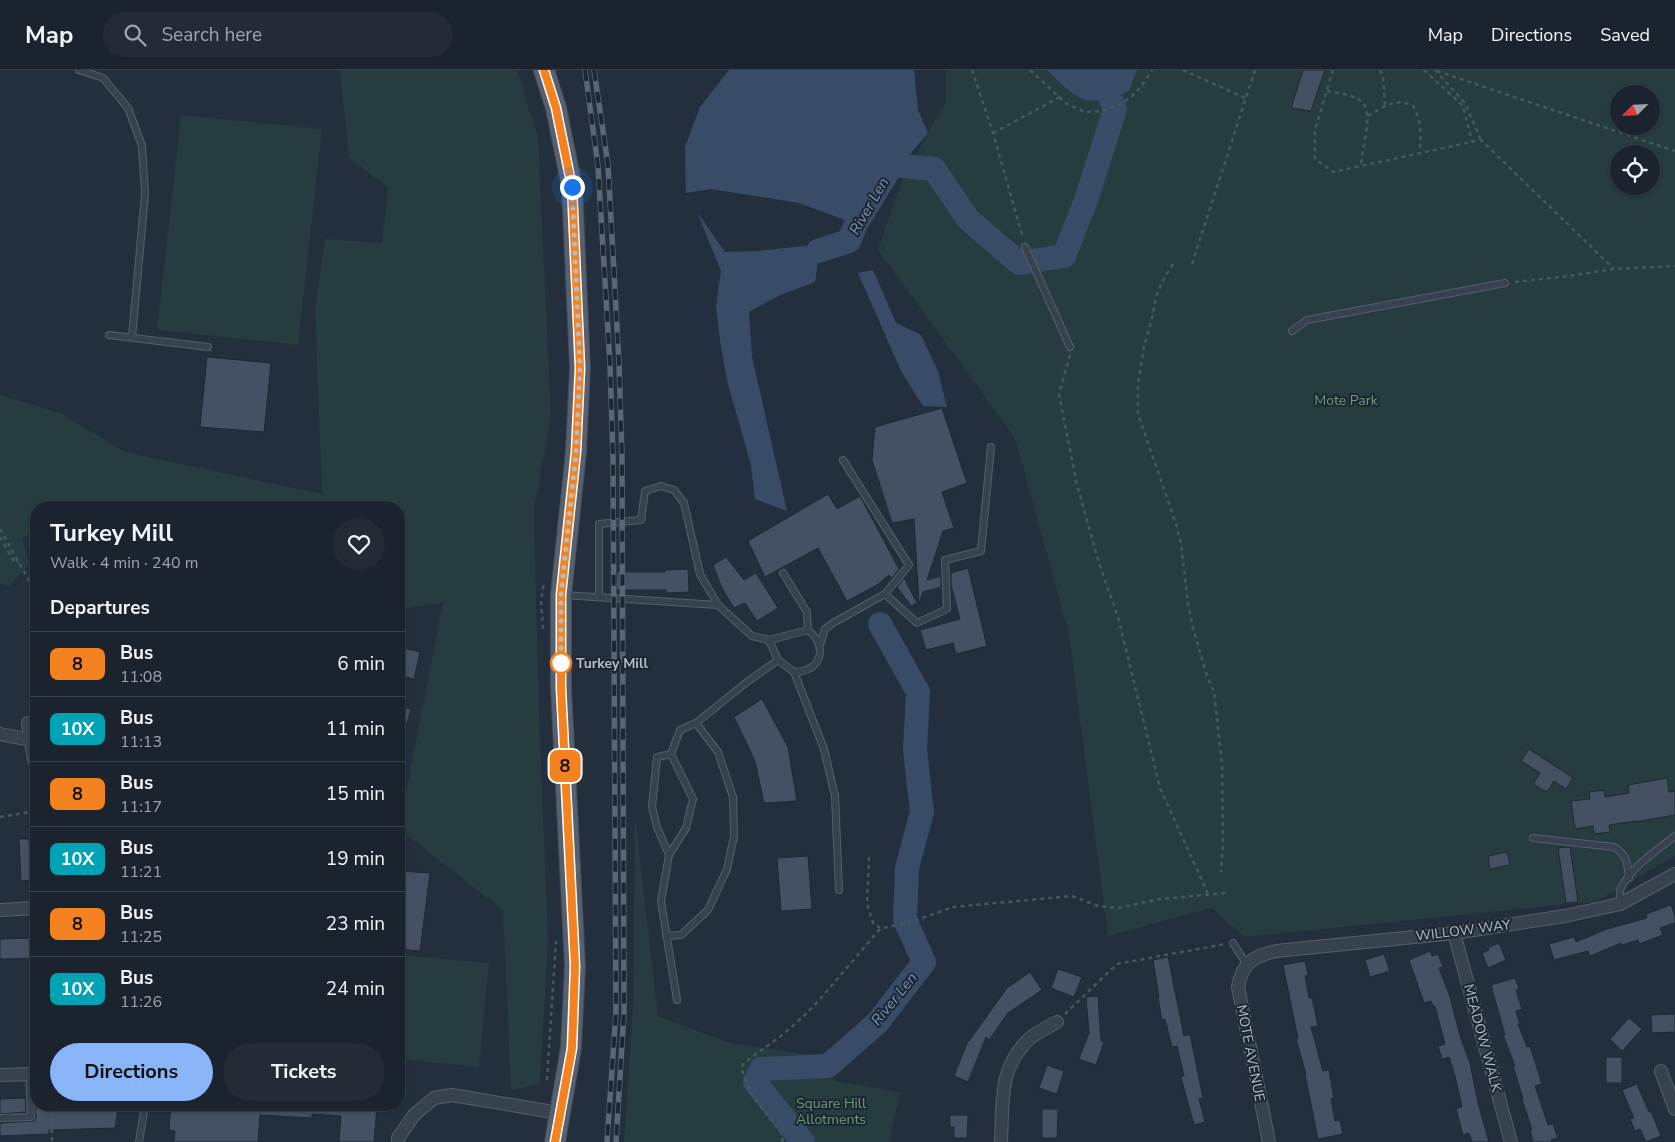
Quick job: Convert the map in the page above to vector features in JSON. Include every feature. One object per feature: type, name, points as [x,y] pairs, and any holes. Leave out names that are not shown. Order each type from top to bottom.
[{"type":"main road","points":[[544,70],[556,108],[572,187],[580,368],[576,452],[561,595],[561,688],[575,966],[572,1048],[555,1142]]},
{"type":"street","points":[[28,723],[30,734]]},
{"type":"street","points":[[0,734],[30,740]]},
{"type":"street","name":"WILLOW WAY","points":[[1247,965],[1258,956],[1276,951],[1454,933],[1565,916],[1620,904],[1675,874]]},
{"type":"street","points":[[0,910],[30,908]]},
{"type":"street","name":"MEADOW WALK","points":[[1454,933],[1511,1142]]},
{"type":"street","name":"MOTE AVENUE","points":[[1247,965],[1240,978],[1238,987],[1269,1142]]},
{"type":"street","points":[[1002,1142],[1004,1084],[1010,1065],[1032,1037],[1057,1022]]},
{"type":"street","points":[[1661,1072],[1675,1109]]},
{"type":"street","points":[[0,1075],[30,1074]]},
{"type":"street","points":[[398,1142],[398,1138],[414,1115],[434,1098],[452,1095],[559,1113]]},
{"type":"lane","points":[[79,70],[103,78],[128,108],[142,146],[145,194],[132,337]]},
{"type":"lane","points":[[1025,247],[1071,348]]},
{"type":"lane","points":[[1292,331],[1307,320],[1505,283]]},
{"type":"lane","points":[[109,335],[208,347]]},
{"type":"lane","points":[[885,594],[917,623],[947,609],[946,560],[981,551],[991,447]]},
{"type":"lane","points":[[794,672],[806,671],[818,661],[820,645],[826,629],[833,623],[885,594],[910,566],[843,460]]},
{"type":"lane","points":[[599,597],[599,524],[641,520],[645,491],[661,486],[674,490],[684,503],[700,574],[718,605],[752,636],[769,640],[808,630]]},
{"type":"lane","points":[[784,573],[807,612],[808,630],[814,635],[820,645]]},
{"type":"lane","points":[[561,595],[718,605]]},
{"type":"lane","points":[[769,640],[778,660],[794,672],[824,748],[835,796],[839,890]]},
{"type":"lane","points":[[677,1000],[661,901],[669,855],[686,828],[692,799],[671,754],[680,730],[696,723],[778,660]]},
{"type":"lane","points":[[666,936],[681,935],[708,910],[726,869],[734,836],[733,797],[718,752],[696,723]]},
{"type":"lane","points":[[669,855],[657,827],[652,807],[657,757],[671,754]]},
{"type":"lane","points":[[1620,904],[1620,890],[1628,878],[1643,861],[1675,836]]},
{"type":"lane","points":[[1533,838],[1614,847],[1622,851],[1626,860],[1628,878]]},
{"type":"lane","points":[[1233,943],[1247,965]]},
{"type":"lane","points":[[2,1118],[31,1117],[31,1111]]},
{"type":"lane","points":[[139,1142],[144,1111]]},
{"type":"path","points":[[972,70],[993,133],[1025,247]]},
{"type":"path","points":[[1030,70],[1067,104],[1085,112],[1102,110],[1120,104],[1141,87],[1152,70]]},
{"type":"path","points":[[1182,70],[1246,98]]},
{"type":"path","points":[[1192,264],[1254,70]]},
{"type":"path","points":[[1333,70],[1315,130],[1315,159],[1333,172],[1481,140]]},
{"type":"path","points":[[1380,70],[1383,76],[1385,107]]},
{"type":"path","points":[[1424,70],[1463,106],[1472,142]]},
{"type":"path","points":[[1436,71],[1465,103],[1481,140],[1614,269]]},
{"type":"path","points":[[1436,71],[1675,152]]},
{"type":"path","points":[[1327,91],[1363,101],[1367,107],[1368,116],[1361,166]]},
{"type":"path","points":[[993,133],[1060,97]]},
{"type":"path","points":[[1368,116],[1398,101],[1413,106],[1418,116],[1420,153]]},
{"type":"path","points":[[1173,264],[1162,282],[1156,297],[1140,366],[1137,402],[1138,414],[1176,524],[1181,544],[1188,604],[1193,628],[1214,692],[1222,763],[1223,844],[1221,872]]},
{"type":"path","points":[[1505,283],[1614,269],[1675,266]]},
{"type":"path","points":[[1071,348],[1059,394],[1077,485],[1099,562],[1118,617],[1160,788],[1209,896]]},
{"type":"path","points":[[0,530],[30,582]]},
{"type":"path","points":[[0,537],[15,563],[18,561]]},
{"type":"path","points":[[0,817],[30,812]]},
{"type":"path","points":[[869,857],[867,904],[873,923],[880,928]]},
{"type":"path","points":[[783,1142],[781,1132],[753,1097],[741,1068],[744,1063],[781,1036],[822,998],[880,928],[900,925],[953,907],[1072,896],[1098,906],[1118,908],[1160,899],[1226,893]]},
{"type":"path","points":[[1057,1022],[1117,964],[1233,943]]},
{"type":"path","points":[[51,1111],[52,1142]]},
{"type":"green space","points":[[340,70],[517,70],[538,137],[551,416],[534,508],[539,715],[548,938],[540,1084],[511,1090],[503,910],[405,834],[405,798],[443,603],[405,608],[405,501],[30,501],[30,533],[22,539],[29,563],[9,587],[0,583],[0,395],[60,413],[125,452],[322,494],[315,309],[325,239],[382,243],[388,188],[349,157]]},
{"type":"green space","name":"Mote Park","points":[[946,70],[1675,70],[1675,856],[1597,901],[1245,937],[1211,908],[1108,936],[1069,635],[1015,438],[878,250],[903,177],[946,102]]},
{"type":"green space","points":[[181,115],[322,129],[298,345],[157,330]]},
{"type":"green space","name":"Square Hill Allotments","points":[[635,816],[658,1016],[730,1043],[829,1058],[834,1081],[900,1092],[889,1142],[624,1142],[633,1007]]},
{"type":"green space","points":[[405,956],[489,963],[479,1067],[405,1060]]},
{"type":"water","points":[[729,70],[914,70],[918,110],[928,133],[906,159],[892,165],[867,206],[867,219],[856,224],[799,203],[711,189],[686,193],[685,147],[700,107]]},
{"type":"water","points":[[1047,70],[1137,70],[1129,91],[1114,97],[1092,101],[1084,99],[1067,89]]},
{"type":"water","points":[[697,212],[725,252],[758,251],[849,241],[853,249],[819,254],[815,282],[778,296],[749,312],[752,357],[787,511],[755,499],[751,465],[728,384],[721,347],[716,306],[721,271]]},
{"type":"water","points":[[873,270],[896,323],[921,335],[938,371],[947,407],[923,406],[901,371],[858,273]]},
{"type":"building","points":[[1303,70],[1325,70],[1311,111],[1291,108]]},
{"type":"building","points":[[207,357],[271,363],[264,432],[200,427]]},
{"type":"building","points":[[942,408],[967,483],[942,492],[954,528],[943,531],[927,580],[941,576],[941,587],[923,592],[919,604],[914,519],[892,523],[872,460],[875,427]]},
{"type":"building","points":[[828,494],[837,509],[860,496],[899,569],[892,578],[889,575],[877,585],[847,601],[818,548],[765,577],[748,541]]},
{"type":"building","points":[[726,557],[744,580],[756,573],[778,608],[757,621],[745,603],[734,608],[722,588],[713,565]]},
{"type":"building","points":[[968,568],[987,646],[956,654],[953,643],[926,650],[920,630],[960,619],[951,585],[951,573]]},
{"type":"building","points":[[688,569],[689,592],[666,593],[666,590],[616,590],[617,572],[665,572],[665,570]]},
{"type":"building","points":[[904,578],[917,603],[911,606],[897,587]]},
{"type":"building","points":[[405,648],[420,652],[414,679],[405,677]]},
{"type":"building","points":[[762,699],[788,747],[797,801],[764,803],[755,761],[734,717]]},
{"type":"building","points":[[405,708],[411,709],[405,730]]},
{"type":"building","points":[[1529,749],[1573,778],[1566,789],[1554,781],[1547,792],[1533,784],[1540,773],[1521,761]]},
{"type":"building","points":[[1667,778],[1669,792],[1675,791],[1675,815],[1609,825],[1610,832],[1594,834],[1593,826],[1575,829],[1571,801],[1590,799],[1589,792],[1604,790],[1605,797],[1629,793],[1628,785]]},
{"type":"building","points":[[19,839],[29,839],[30,880],[21,881]]},
{"type":"building","points":[[1570,847],[1578,902],[1566,903],[1558,848]]},
{"type":"building","points":[[1507,852],[1510,865],[1490,869],[1488,856]]},
{"type":"building","points":[[808,856],[812,909],[781,911],[777,858]]},
{"type":"building","points":[[405,871],[430,873],[420,951],[405,950]]},
{"type":"building","points":[[1671,905],[1675,916],[1675,923],[1660,928],[1663,935],[1639,944],[1638,940],[1622,945],[1621,943],[1590,956],[1588,951],[1554,960],[1549,944],[1574,937],[1576,942],[1607,929],[1647,918],[1646,914]]},
{"type":"building","points":[[30,938],[30,958],[0,959],[0,939]]},
{"type":"building","points":[[1499,943],[1506,960],[1488,968],[1482,953]]},
{"type":"building","points":[[1430,951],[1432,956],[1438,954],[1443,967],[1439,968],[1470,1063],[1478,1103],[1489,1142],[1472,1142],[1469,1133],[1463,1135],[1456,1109],[1462,1107],[1455,1076],[1449,1057],[1442,1059],[1438,1046],[1445,1044],[1435,1006],[1431,1001],[1424,1003],[1409,960]]},
{"type":"building","points":[[1384,954],[1390,971],[1370,977],[1365,960]]},
{"type":"building","points":[[1168,957],[1184,1036],[1190,1034],[1203,1098],[1199,1099],[1205,1122],[1194,1125],[1181,1077],[1184,1076],[1177,1046],[1172,1047],[1165,1019],[1162,1020],[1158,998],[1153,960]]},
{"type":"building","points":[[1305,961],[1308,976],[1305,976],[1309,998],[1312,998],[1318,1026],[1311,1027],[1323,1071],[1329,1070],[1334,1098],[1331,1099],[1335,1121],[1340,1120],[1343,1134],[1318,1139],[1306,1074],[1296,1039],[1298,1039],[1283,965]]},
{"type":"building","points":[[1058,969],[1082,977],[1074,997],[1051,988]]},
{"type":"building","points":[[1030,972],[1042,990],[1008,1013],[989,1040],[986,1037],[968,1082],[954,1076],[968,1041],[1007,988]]},
{"type":"building","points":[[1515,978],[1519,989],[1516,990],[1522,1009],[1516,1011],[1520,1024],[1518,1024],[1527,1047],[1530,1046],[1542,1084],[1535,1086],[1548,1125],[1553,1124],[1558,1138],[1551,1140],[1552,1142],[1533,1142],[1530,1130],[1532,1130],[1513,1066],[1515,1066],[1503,1035],[1505,1035],[1491,985]]},
{"type":"building","points":[[1098,996],[1101,1041],[1104,1042],[1096,1065],[1079,1059],[1089,1033],[1086,997]]},
{"type":"building","points":[[1675,1014],[1675,1032],[1652,1033],[1651,1015]]},
{"type":"building","points":[[1629,1018],[1642,1029],[1622,1051],[1610,1039]]},
{"type":"building","points":[[1606,1057],[1622,1057],[1622,1083],[1606,1083]]},
{"type":"building","points":[[1047,1065],[1064,1071],[1057,1094],[1039,1088]]},
{"type":"building","points":[[1637,1084],[1661,1136],[1646,1142],[1640,1129],[1635,1131],[1630,1119],[1634,1118],[1622,1090]]},
{"type":"building","points":[[25,1098],[26,1112],[0,1114],[0,1099]]},
{"type":"building","points":[[1042,1109],[1058,1109],[1057,1138],[1042,1138]]},
{"type":"building","points":[[36,1111],[118,1111],[115,1128],[49,1130],[49,1134],[0,1136],[0,1123],[34,1121]]},
{"type":"building","points":[[171,1111],[377,1111],[374,1142],[339,1142],[341,1116],[312,1114],[312,1118],[260,1115],[258,1142],[174,1142],[175,1131],[169,1130]]},
{"type":"building","points":[[950,1115],[968,1115],[967,1138],[954,1138],[954,1127],[950,1127]]},
{"type":"waterway","name":"River Len","points":[[818,251],[849,241],[856,224],[892,165],[934,169],[968,219],[1019,263],[1064,256],[1086,200],[1115,109],[1110,98]]},
{"type":"waterway","name":"River Len","points":[[803,1142],[755,1082],[761,1069],[828,1066],[878,1022],[924,962],[905,920],[907,868],[922,812],[915,750],[918,692],[880,624]]},
{"type":"railway","points":[[585,70],[598,166],[610,364],[613,458],[616,1011],[607,1142]]},
{"type":"railway","points":[[594,70],[608,165],[619,363],[622,458],[624,1012],[616,1142]]},
{"type":"bus line","name":"8","points":[[544,70],[556,108],[572,187],[580,368],[576,452],[561,595],[561,688],[575,966],[572,1048],[555,1142]]},
{"type":"place","name":"Turkey Mill","points":[[561,663]]},
{"type":"route","points":[[561,663],[561,669],[561,595],[576,452],[580,368],[572,187]]}]
